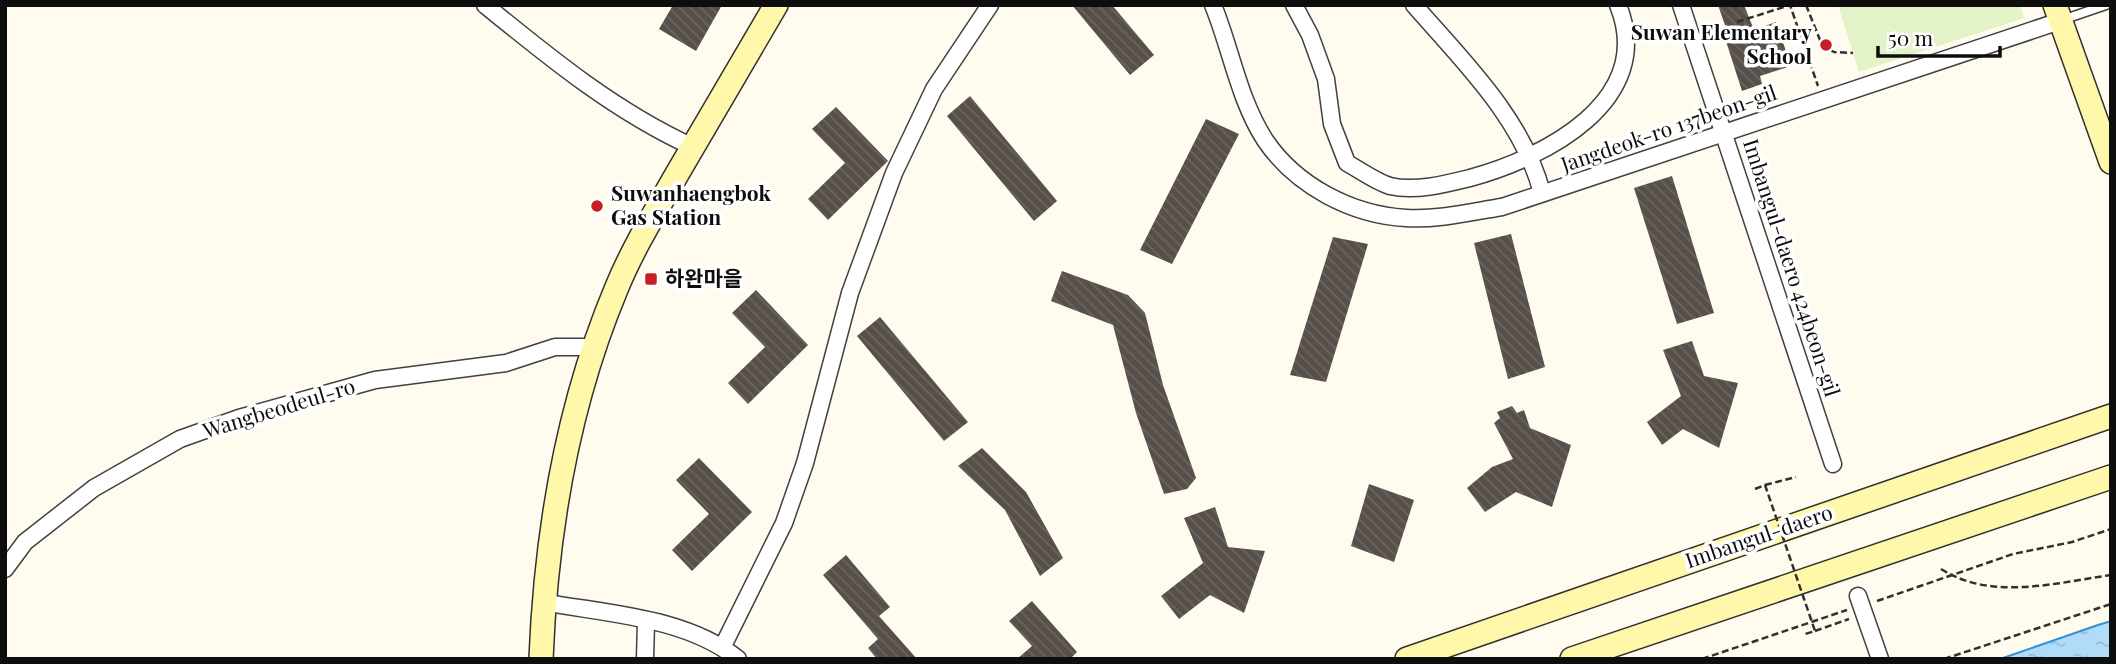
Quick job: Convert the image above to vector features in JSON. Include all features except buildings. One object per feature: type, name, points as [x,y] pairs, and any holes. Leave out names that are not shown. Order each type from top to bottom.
[{"type":"main road","points":[[541,659],[543,602],[564,466],[594,347],[618,285],[643,233],[776,5]]},
{"type":"main road","points":[[2058,13],[2111,162]]},
{"type":"main road","name":"Imbangul-daero","points":[[1407,659],[2111,416]]},
{"type":"main road","points":[[1572,659],[2111,477]]},
{"type":"street","points":[[485,5],[565,71],[664,134],[693,147]]},
{"type":"street","points":[[723,646],[783,523],[805,463],[850,293],[894,173],[934,89],[990,5]]},
{"type":"street","name":"Jangdeok-ro 137beon-gil","points":[[1213,5],[1259,128],[1296,175],[1317,190],[1362,210],[1407,218],[1502,207],[1724,132],[2058,13]]},
{"type":"street","points":[[1294,5],[1310,35],[1326,79],[1332,124],[1347,163],[1390,186],[1439,186],[1504,169],[1546,150],[1584,124],[1608,98],[1621,68],[1625,41],[1618,5]]},
{"type":"street","points":[[1414,5],[1489,90],[1529,158],[1542,193]]},
{"type":"street","name":"Imbangul-daero 424beon-gil","points":[[1681,5],[1833,464]]},
{"type":"street","name":"Wangbeodeul-ro","points":[[5,569],[25,542],[94,488],[180,439],[239,418],[375,380],[506,363],[555,347],[594,347]]},
{"type":"street","points":[[543,602],[682,629],[723,646],[738,659]]},
{"type":"street","points":[[1857,606],[1872,635],[1880,659]]},
{"type":"street","points":[[645,659],[646,622]]},
{"type":"lane","points":[[2058,13],[2106,5]]},
{"type":"path","points":[[1737,22],[1790,5],[1818,86]]},
{"type":"path","points":[[1806,5],[1822,46],[1835,52],[1853,53]]},
{"type":"path","points":[[1802,40],[1815,29]]},
{"type":"path","points":[[1755,489],[1796,477]]},
{"type":"path","points":[[1765,485],[1815,631]]},
{"type":"path","points":[[1702,659],[2013,555],[2072,542],[2111,529]]},
{"type":"path","points":[[1941,569],[1951,576],[1990,588],[2031,586],[2111,575]]},
{"type":"path","points":[[1944,659],[2111,604]]},
{"type":"path","points":[[1805,634],[1857,606]]},
{"type":"green space","points":[[1838,5],[2020,5],[2024,18],[1859,72]]},
{"type":"water","points":[[2111,621],[2111,659],[2000,659],[2098,625]]},
{"type":"place","name":"Suwan Elementary School","points":[[1826,45]]},
{"type":"place","name":"Suwanhaengbok Gas Station","points":[[597,206]]},
{"type":"place","name":"하완마을","points":[[651,279]]}]
